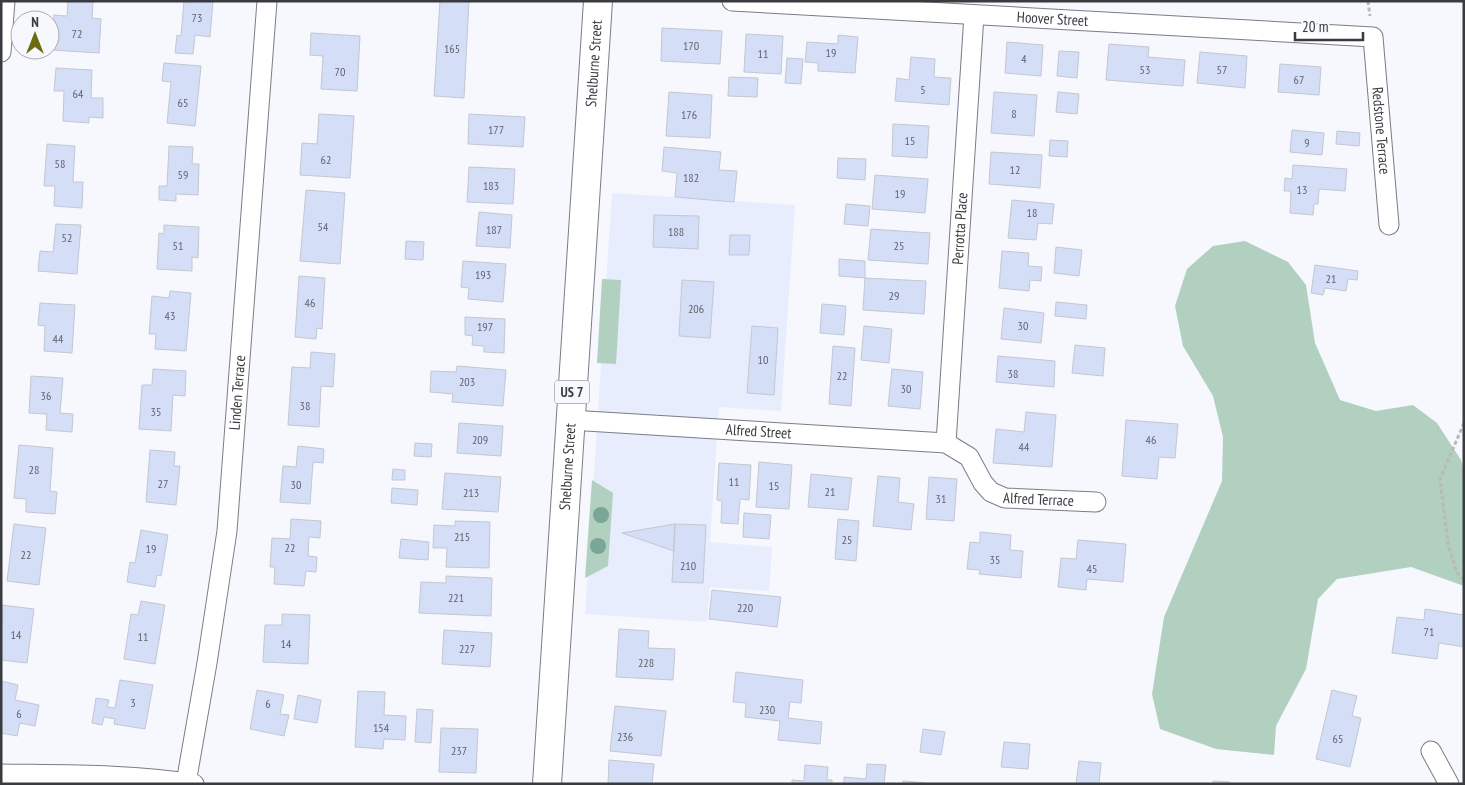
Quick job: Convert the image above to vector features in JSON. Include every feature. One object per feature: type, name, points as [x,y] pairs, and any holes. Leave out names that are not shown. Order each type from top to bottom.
[{"type":"main road","name":"Shelburne Street","points":[[547,784],[598,1]]},
{"type":"street","points":[[1,52],[4,1]]},
{"type":"street","name":"Linden Terrace","points":[[190,783],[227,531],[267,1]]},
{"type":"street","name":"Hoover Street","points":[[732,1],[921,7],[974,15],[1373,37]]},
{"type":"street","name":"Perrotta Place","points":[[946,443],[974,15]]},
{"type":"street","name":"Redstone Terrace","points":[[1373,37],[1388,225]]},
{"type":"street","name":"Alfred Street","points":[[570,420],[946,443]]},
{"type":"street","name":"Alfred Terrace","points":[[946,443],[969,457],[982,483],[991,492],[1005,498],[1096,502]]},
{"type":"street","points":[[1431,751],[1448,784]]},
{"type":"street","points":[[1,774],[121,776],[190,783]]},
{"type":"path","points":[[1464,423],[1440,479],[1448,544],[1457,573],[1464,580]]},
{"type":"shaded area","points":[[612,193],[795,205],[781,411],[719,407],[710,542],[772,547],[769,591],[710,587],[707,622],[585,614]]},
{"type":"green space","points":[[1245,241],[1288,262],[1306,285],[1315,343],[1340,400],[1376,411],[1413,405],[1437,423],[1461,460],[1464,471],[1464,586],[1411,567],[1337,579],[1318,599],[1306,669],[1276,726],[1274,755],[1216,749],[1160,729],[1152,694],[1164,617],[1222,481],[1223,437],[1213,396],[1183,346],[1175,306],[1187,269],[1213,246]]},
{"type":"green space","points":[[602,279],[621,280],[616,364],[597,363]]},
{"type":"green space","points":[[592,480],[613,493],[608,566],[585,578]]},
{"type":"building","points":[[68,1],[93,1],[92,18],[101,19],[99,53],[60,51],[60,15],[67,16]]},
{"type":"building","points":[[184,1],[213,1],[210,37],[195,35],[193,54],[175,53],[177,35],[181,36]]},
{"type":"building","points":[[440,1],[469,1],[464,98],[434,96]]},
{"type":"building","points":[[662,28],[722,31],[720,64],[661,61]]},
{"type":"building","points":[[311,33],[360,36],[357,91],[321,89],[323,56],[310,55]]},
{"type":"building","points":[[746,34],[783,36],[781,74],[744,72]]},
{"type":"building","points":[[838,35],[858,37],[855,73],[818,71],[818,63],[805,62],[807,42],[838,44]]},
{"type":"building","points":[[1007,42],[1043,45],[1041,76],[1005,73]]},
{"type":"building","points":[[1109,44],[1149,47],[1148,57],[1185,60],[1183,86],[1106,80]]},
{"type":"building","points":[[1059,51],[1079,52],[1077,78],[1057,76]]},
{"type":"building","points":[[1200,52],[1247,56],[1245,88],[1197,83]]},
{"type":"building","points":[[911,57],[935,59],[934,77],[951,78],[949,105],[895,101],[897,78],[909,80]]},
{"type":"building","points":[[787,58],[803,59],[801,84],[785,83]]},
{"type":"building","points":[[164,63],[201,66],[195,126],[167,123],[171,82],[162,81]]},
{"type":"building","points":[[1280,64],[1321,67],[1319,95],[1278,92]]},
{"type":"building","points":[[56,68],[92,70],[91,98],[103,98],[103,118],[89,117],[89,123],[63,121],[64,91],[54,91]]},
{"type":"building","points":[[729,77],[758,78],[757,97],[728,96]]},
{"type":"building","points":[[669,92],[712,95],[710,138],[666,136]]},
{"type":"building","points":[[994,92],[1037,95],[1034,136],[991,133]]},
{"type":"building","points":[[1058,92],[1079,94],[1077,114],[1056,112]]},
{"type":"building","points":[[319,114],[354,116],[350,178],[300,175],[302,143],[317,144]]},
{"type":"building","points":[[469,114],[525,117],[523,147],[468,144]]},
{"type":"building","points":[[893,124],[929,126],[927,158],[892,156]]},
{"type":"building","points":[[1292,130],[1324,133],[1322,155],[1290,152]]},
{"type":"building","points":[[1337,131],[1360,133],[1359,146],[1336,144]]},
{"type":"building","points":[[1050,140],[1068,141],[1067,157],[1049,156]]},
{"type":"building","points":[[47,144],[75,146],[73,182],[83,182],[82,208],[54,206],[55,186],[44,186]]},
{"type":"building","points":[[169,146],[193,147],[192,164],[199,164],[198,195],[176,194],[176,201],[159,200],[159,186],[167,186]]},
{"type":"building","points":[[664,147],[721,152],[719,170],[737,171],[734,202],[675,197],[677,173],[662,171]]},
{"type":"building","points":[[991,152],[1042,155],[1040,188],[989,184]]},
{"type":"building","points":[[838,158],[866,159],[865,180],[837,178]]},
{"type":"building","points":[[1293,165],[1347,169],[1345,191],[1319,189],[1318,204],[1314,204],[1313,215],[1290,213],[1291,191],[1284,191],[1285,178],[1292,179]]},
{"type":"building","points":[[469,167],[515,169],[513,204],[467,202]]},
{"type":"building","points":[[875,175],[928,179],[925,213],[872,209]]},
{"type":"building","points":[[306,190],[345,193],[340,264],[300,261]]},
{"type":"building","points":[[1012,200],[1054,204],[1052,224],[1038,223],[1036,240],[1008,238]]},
{"type":"building","points":[[846,204],[870,206],[868,226],[844,224]]},
{"type":"building","points":[[479,212],[512,215],[510,248],[476,246]]},
{"type":"building","points":[[654,215],[699,216],[698,249],[653,247]]},
{"type":"building","points":[[56,224],[81,225],[77,274],[38,271],[40,251],[53,252]]},
{"type":"building","points":[[164,225],[199,227],[198,258],[192,257],[192,271],[157,269],[159,233],[164,234]]},
{"type":"building","points":[[871,229],[930,233],[928,264],[868,260]]},
{"type":"building","points":[[730,235],[750,235],[749,255],[729,255]]},
{"type":"building","points":[[406,241],[424,242],[423,260],[405,259]]},
{"type":"building","points":[[1056,247],[1082,250],[1079,276],[1054,273]]},
{"type":"building","points":[[1002,251],[1029,253],[1028,266],[1042,267],[1041,281],[1030,280],[1029,291],[999,288]]},
{"type":"building","points":[[839,259],[865,261],[865,278],[839,276]]},
{"type":"building","points":[[463,261],[506,264],[503,302],[468,299],[469,288],[461,287]]},
{"type":"building","points":[[1315,265],[1358,271],[1357,280],[1348,279],[1346,291],[1325,288],[1323,295],[1311,293]]},
{"type":"building","points":[[299,276],[325,278],[322,329],[317,328],[316,339],[295,337]]},
{"type":"building","points":[[865,278],[926,281],[924,314],[863,310]]},
{"type":"building","points":[[682,280],[714,282],[710,338],[679,336]]},
{"type":"building","points":[[170,291],[191,293],[186,351],[155,349],[156,334],[149,334],[152,296],[169,298]]},
{"type":"building","points":[[1056,302],[1087,305],[1086,319],[1055,316]]},
{"type":"building","points":[[40,303],[75,305],[72,353],[44,351],[45,326],[38,325]]},
{"type":"building","points":[[822,304],[846,306],[844,335],[820,333]]},
{"type":"building","points":[[1004,308],[1044,313],[1041,343],[1001,339]]},
{"type":"building","points":[[465,317],[505,319],[504,353],[484,352],[484,346],[472,345],[473,336],[465,335]]},
{"type":"building","points":[[752,326],[778,328],[774,395],[747,393]]},
{"type":"building","points":[[864,326],[892,329],[889,363],[861,360]]},
{"type":"building","points":[[1075,345],[1105,348],[1103,376],[1072,373]]},
{"type":"building","points":[[833,346],[855,348],[851,406],[829,404]]},
{"type":"building","points":[[311,352],[335,354],[333,387],[321,386],[319,427],[288,425],[292,367],[310,368]]},
{"type":"building","points":[[998,356],[1055,361],[1054,387],[996,382]]},
{"type":"building","points":[[457,366],[506,370],[503,406],[452,402],[453,394],[430,392],[431,371],[456,372]]},
{"type":"building","points":[[153,369],[186,371],[185,396],[173,395],[171,431],[139,429],[142,385],[152,385]]},
{"type":"building","points":[[892,369],[923,372],[920,409],[888,406]]},
{"type":"building","points":[[31,376],[63,378],[60,413],[73,414],[72,432],[46,430],[47,414],[29,413]]},
{"type":"building","points":[[1026,412],[1056,415],[1052,467],[993,463],[996,429],[1024,432]]},
{"type":"building","points":[[1126,420],[1178,424],[1175,458],[1159,457],[1157,479],[1122,476]]},
{"type":"building","points":[[459,423],[503,426],[501,456],[457,453]]},
{"type":"building","points":[[415,443],[432,444],[431,457],[414,456]]},
{"type":"building","points":[[19,445],[53,448],[50,491],[57,492],[55,514],[26,512],[26,499],[14,498]]},
{"type":"building","points":[[298,446],[324,449],[323,463],[313,462],[310,504],[280,502],[283,466],[296,467]]},
{"type":"building","points":[[150,450],[175,452],[174,466],[180,466],[176,505],[146,502]]},
{"type":"building","points":[[759,462],[792,465],[789,509],[756,507]]},
{"type":"building","points":[[719,463],[751,465],[749,500],[740,499],[738,524],[721,523],[722,501],[717,500]]},
{"type":"building","points":[[393,469],[405,470],[405,480],[392,480]]},
{"type":"building","points":[[445,473],[501,477],[498,512],[442,509]]},
{"type":"building","points":[[811,474],[852,478],[848,510],[808,507]]},
{"type":"building","points":[[878,476],[900,478],[898,502],[914,504],[911,530],[873,526]]},
{"type":"building","points":[[929,477],[957,479],[954,521],[926,519]]},
{"type":"building","points":[[392,488],[418,490],[417,505],[391,503]]},
{"type":"building","points":[[744,513],[771,515],[769,539],[743,537]]},
{"type":"building","points":[[291,519],[321,521],[320,538],[309,537],[308,556],[317,557],[316,572],[306,571],[304,586],[274,584],[275,567],[270,567],[272,538],[290,539]]},
{"type":"building","points":[[838,519],[859,521],[856,561],[835,559]]},
{"type":"building","points":[[455,521],[490,522],[489,568],[446,567],[447,548],[433,548],[434,525],[455,526]]},
{"type":"building","points":[[14,524],[46,528],[39,585],[7,581]]},
{"type":"building","points":[[675,524],[706,525],[703,583],[672,582]]},
{"type":"building","points":[[675,524],[674,551],[622,533]]},
{"type":"building","points":[[141,530],[168,535],[161,576],[157,575],[155,587],[127,582],[130,562],[135,563]]},
{"type":"building","points":[[980,532],[1011,535],[1010,550],[1023,551],[1021,578],[979,574],[980,570],[967,569],[970,542],[980,543]]},
{"type":"building","points":[[401,539],[429,542],[428,560],[399,558]]},
{"type":"building","points":[[1078,540],[1126,544],[1123,582],[1087,579],[1086,590],[1058,587],[1061,558],[1076,559]]},
{"type":"building","points":[[446,576],[492,578],[491,616],[419,613],[421,582],[446,583]]},
{"type":"building","points":[[712,590],[781,597],[777,627],[709,619]]},
{"type":"building","points":[[141,601],[165,605],[155,664],[124,659],[131,614],[138,615]]},
{"type":"building","points":[[2,605],[34,609],[27,663],[1,660]]},
{"type":"building","points":[[1425,609],[1464,615],[1464,647],[1439,643],[1437,659],[1392,653],[1397,617],[1424,620]]},
{"type":"building","points":[[282,614],[310,615],[308,664],[263,662],[265,625],[282,625]]},
{"type":"building","points":[[619,629],[649,631],[648,648],[675,649],[673,680],[616,677]]},
{"type":"building","points":[[444,630],[492,633],[490,667],[442,664]]},
{"type":"building","points":[[736,672],[803,680],[801,703],[790,702],[788,718],[822,722],[820,744],[778,740],[780,721],[745,717],[746,703],[733,702]]},
{"type":"building","points":[[120,680],[153,685],[145,729],[114,724],[115,719],[104,717],[102,725],[92,723],[96,698],[109,700],[107,707],[115,708]]},
{"type":"building","points":[[1,681],[18,685],[15,700],[39,705],[35,726],[20,723],[17,736],[1,733]]},
{"type":"building","points":[[257,690],[284,695],[280,714],[289,715],[284,736],[250,729]]},
{"type":"building","points":[[1332,690],[1357,696],[1352,716],[1361,718],[1350,767],[1316,759]]},
{"type":"building","points":[[358,691],[385,692],[384,715],[406,716],[405,740],[384,739],[383,749],[355,747]]},
{"type":"building","points":[[298,695],[321,700],[317,723],[294,719]]},
{"type":"building","points":[[615,706],[666,711],[661,756],[610,751]]},
{"type":"building","points":[[417,709],[433,710],[431,743],[415,742]]},
{"type":"building","points":[[441,728],[478,729],[476,773],[439,772]]},
{"type":"building","points":[[923,729],[945,732],[941,755],[920,752]]},
{"type":"building","points":[[1004,742],[1030,744],[1028,769],[1001,767]]},
{"type":"building","points":[[609,760],[654,764],[652,784],[608,784]]},
{"type":"building","points":[[1079,761],[1101,763],[1099,784],[1076,784]]},
{"type":"building","points":[[867,764],[886,765],[884,784],[844,784],[844,777],[866,779]]},
{"type":"building","points":[[805,765],[828,767],[827,780],[832,780],[832,784],[792,784],[792,780],[804,781]]},
{"type":"building","points":[[903,781],[926,783],[926,784],[903,784]]},
{"type":"building","points":[[1213,781],[1230,782],[1230,784],[1213,784]]}]
